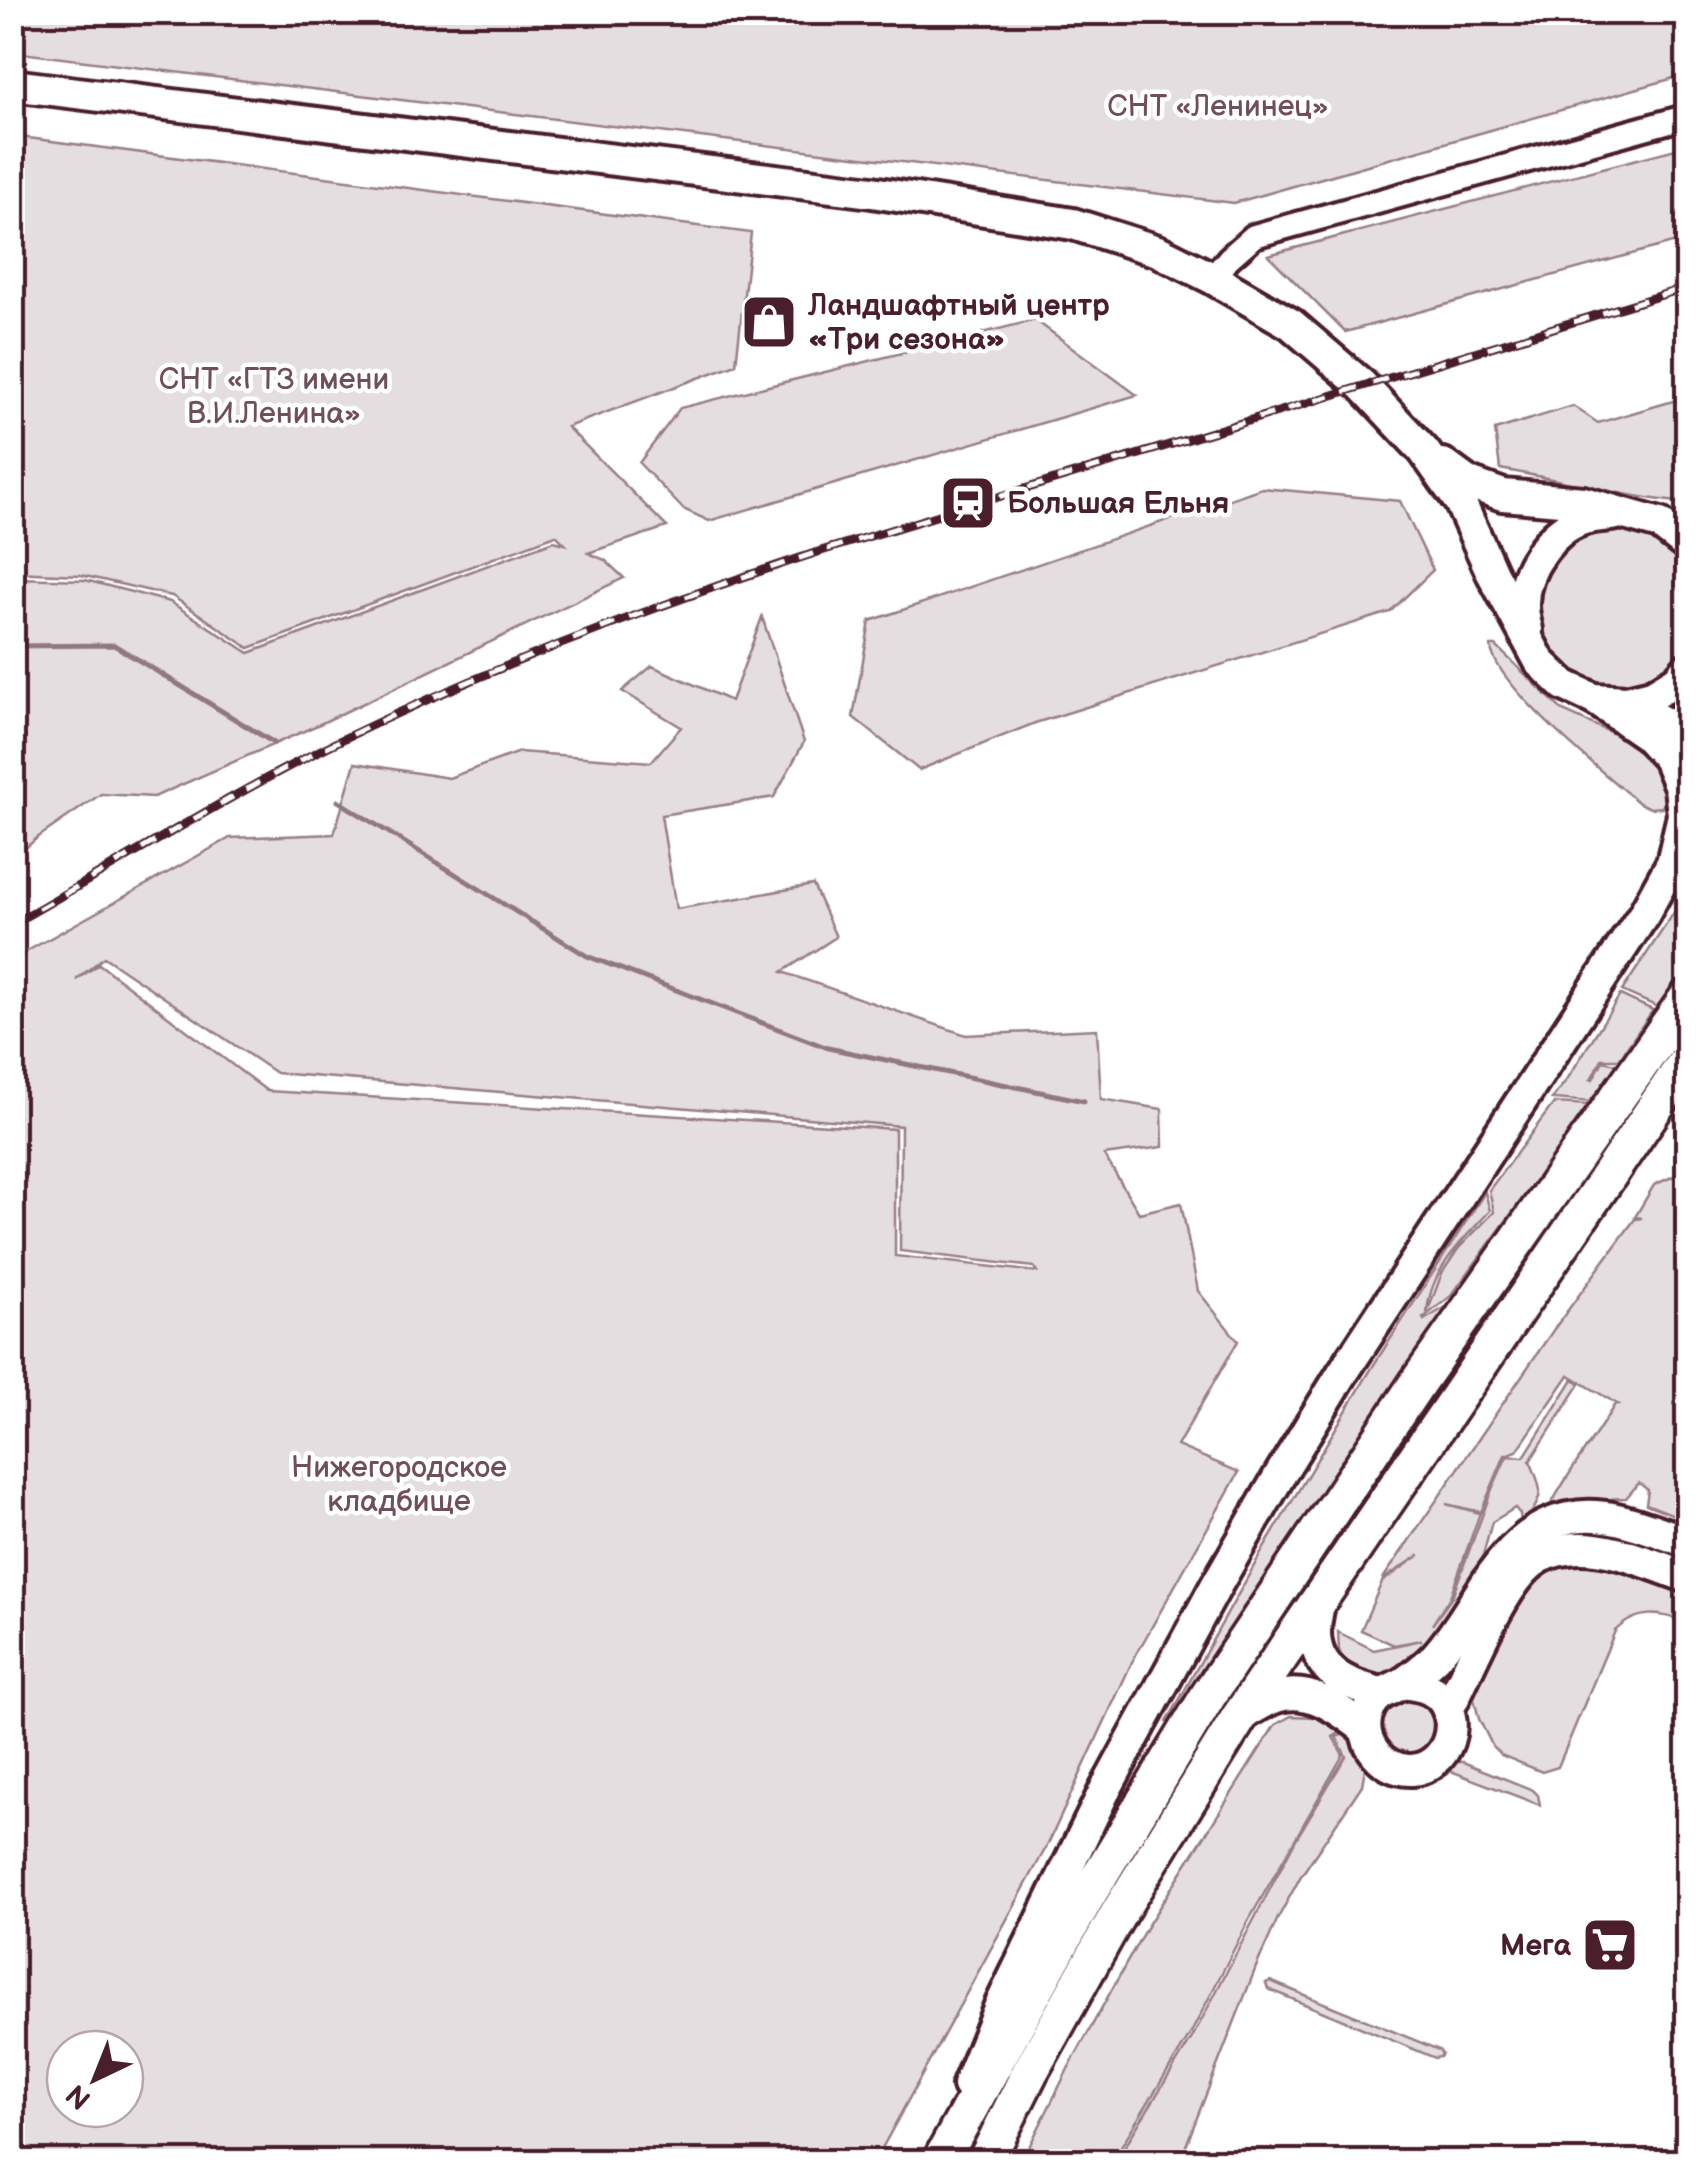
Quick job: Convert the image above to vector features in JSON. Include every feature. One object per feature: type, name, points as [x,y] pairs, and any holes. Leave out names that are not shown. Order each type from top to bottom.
[{"type":"main road","points":[[12,84],[872,192],[1073,224],[1158,251],[1292,324],[1362,385],[1424,451],[1460,502],[1492,573],[1540,662],[1564,685],[1594,699],[1647,735],[1668,758],[1680,787],[1680,856],[1342,1374],[1216,1586],[1104,1792],[1000,2006],[939,2162]]},
{"type":"main road","points":[[1424,451],[1469,483],[1503,496],[1583,502],[1624,513],[1660,524],[1688,546]]},
{"type":"main road","points":[[1528,638],[1523,605],[1534,563],[1558,533],[1582,520],[1624,513]]},
{"type":"main road","points":[[1594,699],[1626,701],[1652,695],[1688,668]]},
{"type":"main road","points":[[1626,701],[1688,736]]},
{"type":"main road","points":[[939,2162],[1086,1898],[1208,1696],[1429,1366],[1688,997]]},
{"type":"main road","points":[[985,2162],[1118,1914],[1240,1716],[1688,1059]]},
{"type":"main road","points":[[1320,1596],[1315,1634],[1318,1652],[1331,1672],[1350,1686],[1392,1688],[1422,1685],[1438,1695],[1448,1710],[1452,1726],[1441,1756],[1428,1766],[1413,1770],[1397,1769],[1383,1762],[1370,1748],[1365,1729],[1368,1709],[1392,1688],[1433,1659],[1462,1625],[1498,1564],[1526,1537],[1570,1517],[1600,1516],[1688,1542]]},
{"type":"main road","points":[[1448,1710],[1510,1590],[1531,1564],[1547,1554],[1571,1548],[1616,1553],[1688,1577]]},
{"type":"main road","points":[[1240,1716],[1274,1698],[1296,1692],[1319,1699],[1365,1729]]},
{"type":"street","points":[[1212,278],[1254,236],[1688,116]]},
{"type":"green space","name":"СНТ «Ленинец»","points":[[13,12],[1687,12],[1688,74],[1234,203],[13,52]]},
{"type":"green space","name":"СНТ «ГТЗ имени В.И.Ленина»","points":[[13,136],[751,233],[736,364],[567,427],[667,527],[588,553],[605,560],[624,578],[322,723],[154,797],[101,794],[13,859],[13,578],[85,580],[170,602],[249,653],[554,541],[565,544],[556,535],[249,648],[172,596],[81,575],[13,572]]},
{"type":"green space","points":[[1687,146],[1687,239],[1345,332],[1268,255]]},
{"type":"green space","points":[[1035,320],[1137,395],[709,521],[683,509],[639,463],[680,408]]},
{"type":"green space","points":[[1687,397],[1687,503],[1500,469],[1495,430],[1573,406],[1598,423]]},
{"type":"green space","points":[[1262,488],[1400,501],[1433,570],[1390,612],[1035,723],[919,770],[853,717],[870,621]]},
{"type":"green space","points":[[1614,527],[1644,533],[1670,551],[1688,577],[1694,607],[1688,637],[1670,663],[1644,681],[1614,687],[1584,681],[1558,663],[1540,637],[1534,607],[1540,577],[1558,551],[1584,533]]},
{"type":"green space","name":"Нижегородское кладбище","points":[[762,617],[804,742],[774,797],[661,815],[676,909],[813,885],[836,937],[782,972],[966,1035],[1097,1029],[1101,1099],[1162,1109],[1163,1147],[1104,1155],[1139,1213],[1181,1203],[1198,1291],[1238,1341],[1177,1446],[1239,1472],[1132,1662],[1048,1844],[875,2161],[13,2161],[13,962],[230,838],[334,834],[355,763],[449,778],[519,752],[651,762],[681,727],[622,691],[652,666],[731,701]],"holes":[[[104,957],[276,1073],[901,1126],[900,1251],[1034,1267],[1037,1272],[895,1256],[895,1129],[267,1091],[99,964],[76,980]]]},
{"type":"green space","points":[[1491,646],[1496,646],[1563,711],[1630,741],[1655,760],[1668,795],[1662,807],[1650,808],[1639,803],[1554,729],[1510,682],[1496,662]]},
{"type":"green space","points":[[1687,893],[1687,968],[1660,1008],[1622,991]]},
{"type":"green space","points":[[1620,995],[1653,1010],[1619,1059],[1602,1059],[1591,1079],[1603,1061],[1620,1065],[1593,1102],[1552,1099],[1568,1078]]},
{"type":"green space","points":[[1554,1103],[1591,1105],[1451,1296],[1423,1318],[1449,1305],[1172,1726],[1167,1722],[1264,1548],[1373,1366],[1485,1192],[1490,1211],[1458,1245],[1441,1270],[1427,1313],[1442,1273],[1458,1249],[1494,1212],[1489,1190]]},
{"type":"green space","points":[[1687,1170],[1687,1520],[1646,1504],[1648,1490],[1639,1483],[1626,1498],[1584,1504],[1544,1518],[1617,1404],[1569,1375],[1517,1451],[1505,1455],[1481,1512],[1446,1504],[1480,1513],[1450,1597],[1432,1625],[1452,1597],[1507,1456],[1524,1457],[1573,1379],[1580,1384],[1530,1461],[1540,1489],[1534,1509],[1522,1528],[1515,1508],[1492,1522],[1471,1600],[1431,1653],[1378,1679],[1346,1666],[1339,1650],[1338,1632],[1374,1650],[1422,1640],[1394,1645],[1361,1630],[1382,1582],[1420,1555],[1382,1580],[1554,1329],[1635,1219],[1642,1218],[1635,1217],[1654,1185]]},
{"type":"green space","points":[[1566,1553],[1687,1587],[1687,1623],[1668,1617],[1641,1616],[1615,1631],[1558,1767],[1542,1772],[1501,1755],[1493,1747],[1479,1719],[1473,1679],[1513,1595]]},
{"type":"green space","points":[[1400,1698],[1423,1701],[1437,1717],[1434,1739],[1419,1754],[1408,1757],[1395,1753],[1380,1737],[1381,1713]]},
{"type":"green space","points":[[1291,1716],[1315,1717],[1341,1732],[1333,1737],[1343,1755],[1249,1920],[1190,2035],[1112,2161],[1022,2161],[1146,1928],[1275,1725]]},
{"type":"green space","points":[[1347,1733],[1360,1743],[1366,1762],[1362,1785],[1278,1918],[1180,2161],[1115,2162],[1192,2038],[1296,1839],[1346,1756],[1336,1737]]},
{"type":"green space","points":[[1463,1762],[1533,1790],[1540,1805],[1440,1767]]},
{"type":"green space","points":[[1270,1981],[1442,2054],[1435,2058],[1268,1989],[1266,1983]]},
{"type":"waterway","points":[[12,646],[114,645],[274,743]]},
{"type":"waterway","points":[[338,801],[587,956],[828,1048],[1084,1101]]},
{"type":"railway","points":[[12,924],[301,760],[460,685],[579,637],[821,551],[1688,287]]},
{"type":"place","name":"Ландшафтный центр «Три сезона»","points":[[769,322]]},
{"type":"place","name":"Большая Ельня","points":[[968,503]]},
{"type":"place","name":"Мега","points":[[1610,1945]]}]
